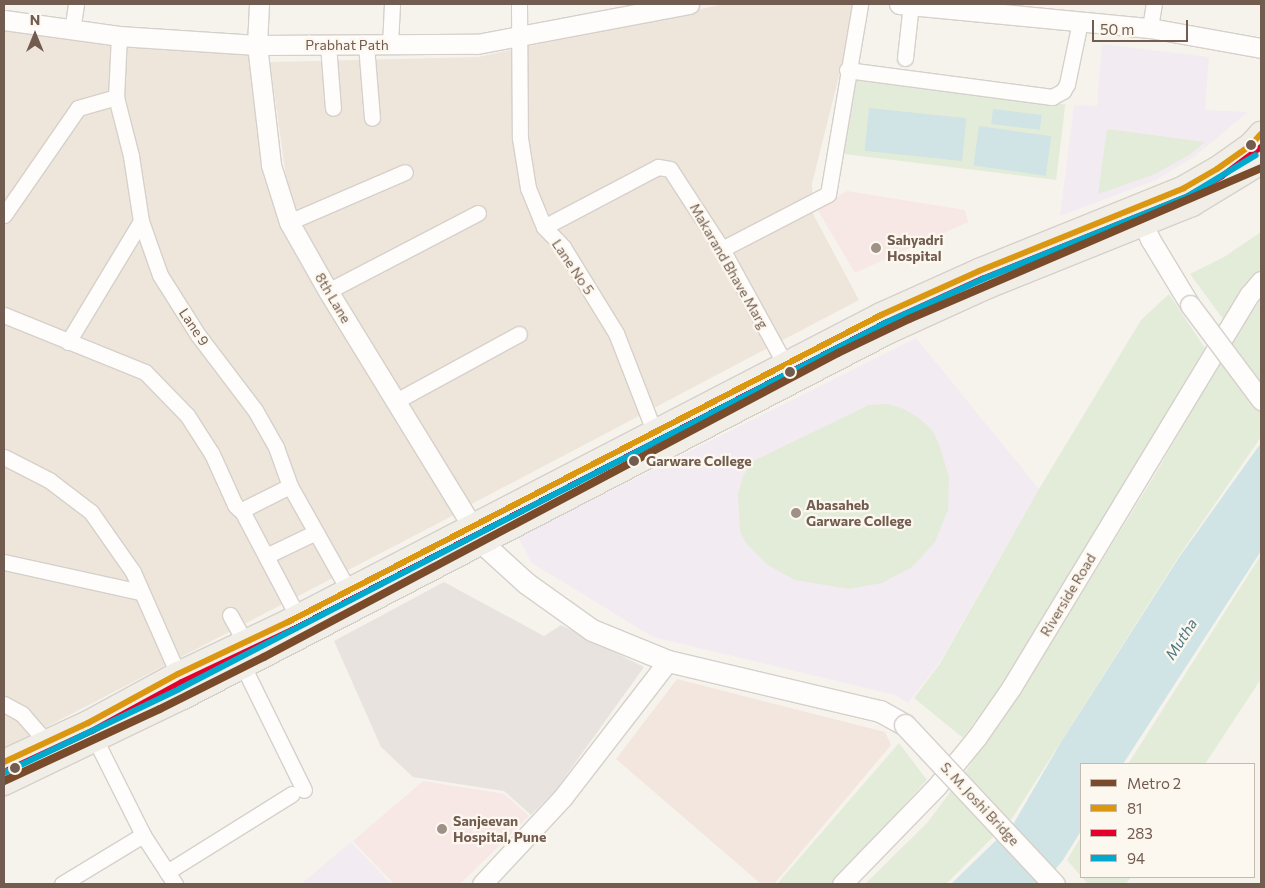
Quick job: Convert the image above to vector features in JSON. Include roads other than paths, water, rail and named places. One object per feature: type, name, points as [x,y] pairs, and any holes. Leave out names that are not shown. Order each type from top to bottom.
[{"type":"main road","points":[[4,762],[47,743],[178,674],[349,591],[476,534],[889,331],[1145,215],[1216,169],[1250,145],[1261,134]]},
{"type":"main road","points":[[4,782],[243,666],[654,431],[881,315],[970,274],[1145,215],[1192,204],[1261,162]]},
{"type":"main road","name":"S. M. Joshi Bridge","points":[[476,534],[526,583],[592,630],[668,661],[880,711],[905,725],[1054,884]]},
{"type":"street","points":[[72,30],[76,4]]},
{"type":"street","name":"8th Lane","points":[[259,4],[257,46],[271,165],[289,222],[328,291],[476,534]]},
{"type":"street","points":[[390,45],[392,4]]},
{"type":"street","name":"Lane No 5","points":[[519,4],[520,138],[528,188],[544,227],[563,247],[616,333],[654,431]]},
{"type":"street","name":"Prabhat Path","points":[[4,20],[119,36],[257,46],[477,44],[664,6],[689,4]]},
{"type":"street","points":[[722,250],[828,194],[847,70],[860,4]]},
{"type":"street","points":[[905,58],[907,4],[1150,28],[1261,48]]},
{"type":"street","points":[[1150,28],[1154,4]]},
{"type":"street","points":[[847,70],[1052,97],[1063,91],[1067,84],[1080,22]]},
{"type":"street","name":"Lane 9","points":[[119,36],[116,97],[132,156],[142,221],[160,275],[198,335],[255,410],[276,447],[290,486],[349,591]]},
{"type":"street","points":[[328,45],[333,108]]},
{"type":"street","points":[[366,45],[372,118]]},
{"type":"street","points":[[4,215],[78,108],[116,97]]},
{"type":"street","name":"Makarand Bhave Marg","points":[[544,227],[658,167],[670,169],[722,250],[785,364]]},
{"type":"street","points":[[289,222],[405,172]]},
{"type":"street","points":[[328,291],[478,213]]},
{"type":"street","points":[[1145,215],[1193,302],[1261,400]]},
{"type":"street","points":[[68,342],[142,221]]},
{"type":"street","name":"Riverside Road","points":[[842,884],[937,786],[977,737],[1015,680],[1242,308],[1261,281]]},
{"type":"street","points":[[1193,302],[1261,384]]},
{"type":"street","points":[[4,315],[145,372],[187,415],[212,454],[235,505],[241,509],[298,617]]},
{"type":"street","points":[[396,401],[519,334]]},
{"type":"street","points":[[4,457],[49,480],[91,512],[133,572],[178,674]]},
{"type":"street","points":[[241,509],[290,486]]},
{"type":"street","points":[[266,556],[316,532]]},
{"type":"street","points":[[4,562],[141,592]]},
{"type":"street","points":[[230,615],[245,642]]},
{"type":"street","points":[[482,884],[564,797],[668,661]]},
{"type":"street","points":[[96,739],[144,835],[171,878],[298,792],[243,666]]},
{"type":"street","points":[[4,704],[22,714],[47,743]]},
{"type":"street","points":[[66,883],[144,835]]},
{"type":"water","points":[[869,108],[966,118],[962,161],[865,151]]},
{"type":"water","points":[[993,109],[1042,115],[1040,130],[991,124]]},
{"type":"water","points":[[979,126],[1051,136],[1046,176],[973,166]]},
{"type":"water","name":"Mutha","points":[[1261,443],[1261,551],[1124,763],[1080,763],[1080,833],[1063,860],[1043,884],[951,884],[1014,823],[1061,742],[1180,556]]},
{"type":"railway","points":[[396,587],[457,546]]},
{"type":"metro line","name":"2","points":[[4,781],[160,709],[264,657],[838,353],[909,319],[1261,168]]},
{"type":"place","name":"Sahyadri Hospital","points":[[876,248]]},
{"type":"place","name":"Garware College","points":[[634,461]]},
{"type":"place","name":"Abasaheb Garware College","points":[[796,513]]},
{"type":"place","name":"Sanjeevan Hospital, Pune","points":[[442,829]]}]
